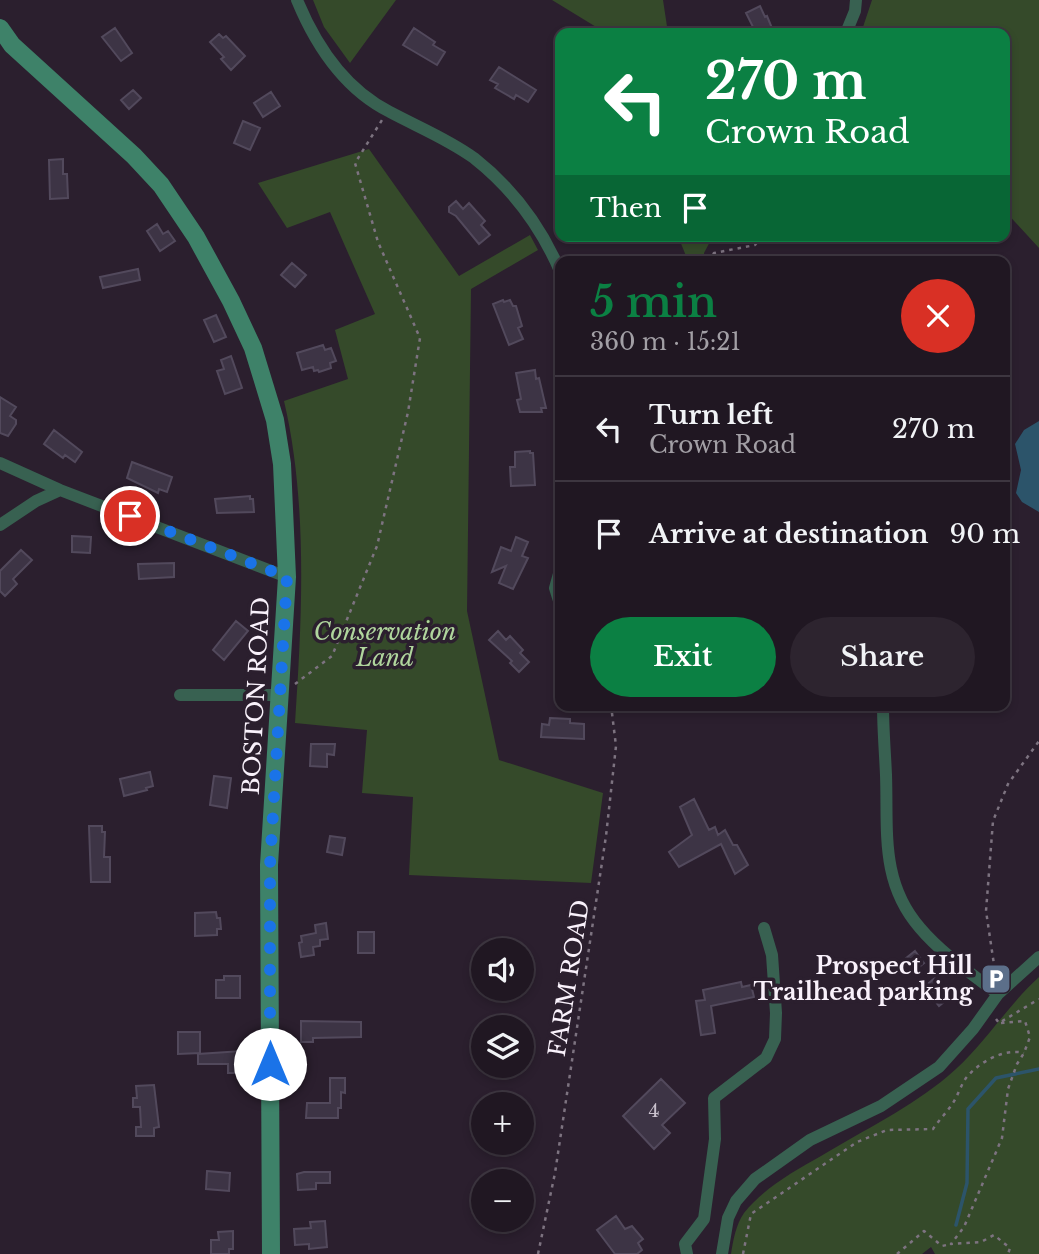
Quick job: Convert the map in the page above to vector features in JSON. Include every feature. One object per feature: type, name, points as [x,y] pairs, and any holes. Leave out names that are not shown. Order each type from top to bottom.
[{"type":"main road","name":"BOSTON ROAD","points":[[0,29],[20,52],[134,156],[161,185],[196,237],[231,300],[253,348],[275,420],[282,464],[287,577],[270,865],[271,1254]]},
{"type":"street","points":[[297,0],[317,42],[338,71],[362,94],[388,112],[455,146],[490,172],[521,204],[555,262]]},
{"type":"street","points":[[848,28],[856,0]]},
{"type":"street","points":[[0,463],[60,490],[287,577]]},
{"type":"street","points":[[0,525],[36,501],[60,490]]},
{"type":"street","points":[[180,695],[281,695]]},
{"type":"street","points":[[883,711],[885,821],[888,861],[893,881],[918,927],[995,991]]},
{"type":"street","points":[[687,1254],[685,1244],[704,1219],[715,1139],[713,1098],[766,1058],[775,1039],[772,955],[764,928]]},
{"type":"street","points":[[722,1254],[727,1218],[741,1193],[755,1179],[810,1140],[881,1106],[939,1067],[973,1029],[995,991],[1039,957]]},
{"type":"path","points":[[281,695],[332,656],[377,546],[408,412],[421,338],[378,242],[355,163],[388,112]]},
{"type":"path","points":[[711,256],[713,253],[755,246],[758,242]]},
{"type":"path","name":"FARM ROAD","points":[[538,1254],[555,1173],[606,836],[616,746],[612,711]]},
{"type":"path","points":[[999,1023],[996,1022],[986,911],[993,821],[1009,784],[1039,741]]},
{"type":"path","points":[[999,1023],[1039,999]]},
{"type":"path","points":[[951,1244],[964,1227],[1002,1138],[1009,1089],[1030,1037],[1025,1021],[999,1023]]},
{"type":"path","points":[[743,1254],[751,1214],[857,1142],[887,1130],[933,1129],[953,1103],[966,1079],[980,1066],[1004,1053],[1024,1053]]},
{"type":"path","points":[[897,1254],[924,1231],[942,1246],[981,1242],[994,1235],[1010,1248],[1008,1254]]},
{"type":"green space","points":[[313,0],[396,0],[350,63],[324,27]]},
{"type":"green space","points":[[552,0],[663,0],[667,28],[598,28]]},
{"type":"green space","points":[[872,0],[1039,0],[1039,248],[1010,216],[1010,28],[863,28]]},
{"type":"green space","name":"Conservation Land","points":[[369,149],[459,276],[530,235],[538,250],[471,289],[467,611],[499,760],[603,793],[591,883],[409,875],[413,797],[362,793],[367,730],[295,723],[300,643],[300,520],[292,440],[284,401],[348,379],[335,330],[375,314],[330,212],[287,228],[258,183]]},
{"type":"green space","points":[[680,242],[710,242],[704,256],[686,256]]},
{"type":"green space","points":[[1039,977],[1039,1254],[935,1254],[931,1247],[922,1254],[731,1254],[741,1217],[752,1204],[790,1174],[933,1088],[961,1065]]},
{"type":"water","points":[[1039,421],[1039,512],[1022,502],[1016,493],[1021,470],[1015,444],[1024,430]]},
{"type":"building","points":[[760,6],[772,28],[754,28],[746,13]]},
{"type":"building","points":[[115,28],[132,53],[121,61],[102,37]]},
{"type":"building","points":[[414,28],[445,52],[437,65],[403,45]]},
{"type":"building","points":[[219,34],[223,38],[226,36],[245,56],[231,70],[221,59],[224,57],[210,42]]},
{"type":"building","points":[[499,67],[536,90],[528,102],[516,95],[514,99],[495,88],[498,84],[490,80]]},
{"type":"building","points":[[133,90],[141,98],[129,109],[121,100]]},
{"type":"building","points":[[271,92],[280,106],[263,117],[254,103]]},
{"type":"building","points":[[243,121],[260,128],[250,150],[234,143]]},
{"type":"building","points":[[63,159],[68,198],[50,199],[49,160]]},
{"type":"building","points":[[456,201],[463,209],[469,203],[485,221],[481,225],[490,235],[479,244],[456,216],[449,212],[449,207]]},
{"type":"building","points":[[157,224],[163,234],[168,231],[175,241],[160,251],[147,231]]},
{"type":"building","points":[[292,263],[306,275],[295,287],[281,275]]},
{"type":"building","points":[[138,269],[140,280],[103,288],[100,277]]},
{"type":"building","points":[[510,300],[513,306],[516,306],[522,326],[518,328],[523,339],[509,345],[493,304]]},
{"type":"building","points":[[216,315],[226,337],[214,342],[204,320]]},
{"type":"building","points":[[323,345],[325,350],[331,348],[336,361],[330,363],[331,368],[319,372],[314,371],[313,367],[302,370],[297,353]]},
{"type":"building","points":[[231,356],[242,388],[225,394],[217,371],[224,369],[221,360]]},
{"type":"building","points":[[535,370],[546,408],[541,408],[542,412],[520,412],[517,400],[521,399],[516,373]]},
{"type":"building","points":[[0,397],[16,407],[10,416],[16,420],[16,424],[8,436],[0,433]]},
{"type":"building","points":[[54,430],[82,452],[75,462],[65,455],[63,458],[44,444]]},
{"type":"building","points":[[515,452],[533,453],[535,485],[511,486],[510,467],[515,467]]},
{"type":"building","points":[[132,462],[172,477],[167,492],[159,489],[158,493],[127,478]]},
{"type":"building","points":[[250,496],[250,499],[253,499],[254,512],[217,513],[215,499]]},
{"type":"building","points":[[72,536],[91,537],[90,553],[72,552]]},
{"type":"building","points":[[516,537],[528,542],[522,556],[528,558],[513,589],[499,583],[506,566],[492,572],[501,547],[511,551]]},
{"type":"building","points":[[21,550],[32,560],[13,579],[17,584],[5,596],[0,591],[0,571]]},
{"type":"building","points":[[174,563],[174,577],[139,579],[138,564]]},
{"type":"building","points":[[236,621],[248,631],[224,660],[213,650]]},
{"type":"building","points":[[498,631],[506,640],[510,636],[523,650],[520,653],[529,662],[519,672],[510,663],[512,661],[489,640]]},
{"type":"building","points":[[550,718],[570,719],[570,723],[584,724],[584,739],[541,737],[542,724],[549,725]]},
{"type":"building","points":[[311,744],[335,744],[334,755],[327,754],[327,767],[310,766]]},
{"type":"building","points":[[150,772],[153,786],[124,796],[120,779]]},
{"type":"building","points":[[214,776],[231,778],[227,808],[210,805]]},
{"type":"building","points":[[694,799],[709,830],[715,827],[718,835],[725,830],[748,865],[735,874],[721,844],[679,867],[669,852],[692,835],[680,807]]},
{"type":"building","points":[[89,826],[102,826],[102,832],[105,832],[104,857],[110,857],[110,882],[91,882]]},
{"type":"building","points":[[330,836],[345,838],[342,855],[327,852]]},
{"type":"building","points":[[216,912],[217,918],[220,918],[221,929],[217,929],[217,935],[195,936],[195,913]]},
{"type":"building","points":[[326,923],[328,939],[320,940],[320,946],[313,947],[314,955],[301,957],[301,936],[316,933],[315,925]]},
{"type":"building","points":[[358,932],[374,932],[374,953],[358,953]]},
{"type":"building","points":[[915,951],[924,963],[914,971],[905,959]]},
{"type":"building","points":[[224,976],[240,976],[240,998],[216,998],[216,980],[224,980]]},
{"type":"building","points":[[935,978],[950,997],[939,1006],[924,987]]},
{"type":"building","points":[[741,982],[742,987],[751,985],[754,997],[711,1006],[715,1033],[701,1035],[696,1001],[705,1000],[703,990]]},
{"type":"building","points":[[301,1021],[361,1022],[361,1037],[313,1038],[313,1042],[301,1042]]},
{"type":"building","points":[[178,1032],[200,1032],[200,1053],[178,1054]]},
{"type":"building","points":[[242,1051],[243,1073],[228,1073],[228,1064],[198,1064],[198,1054]]},
{"type":"building","points":[[330,1078],[345,1078],[345,1093],[341,1092],[338,1118],[306,1118],[307,1103],[330,1103]]},
{"type":"building","points":[[661,1079],[685,1103],[662,1125],[670,1133],[654,1149],[623,1116]]},
{"type":"building","points":[[154,1085],[159,1127],[154,1128],[154,1136],[136,1136],[136,1127],[141,1127],[140,1107],[133,1107],[133,1098],[137,1098],[136,1086]]},
{"type":"building","points":[[207,1171],[230,1173],[229,1191],[206,1189]]},
{"type":"building","points":[[330,1172],[330,1183],[316,1183],[316,1189],[298,1190],[297,1174]]},
{"type":"building","points":[[616,1216],[625,1229],[632,1226],[643,1239],[638,1243],[642,1250],[637,1254],[615,1254],[597,1230]]},
{"type":"building","points":[[325,1221],[327,1247],[309,1249],[309,1244],[295,1245],[294,1229],[311,1228],[310,1222]]},
{"type":"building","points":[[233,1231],[233,1249],[229,1249],[229,1254],[211,1254],[211,1240],[219,1240],[218,1232]]},
{"type":"waterway","points":[[956,1225],[967,1183],[968,1109],[996,1078],[1039,1069]]},
{"type":"place","name":"Prospect Hill Trailhead parking","points":[[996,979]]},
{"type":"route","points":[[130,516],[287,577],[271,836],[270,1064]]}]
